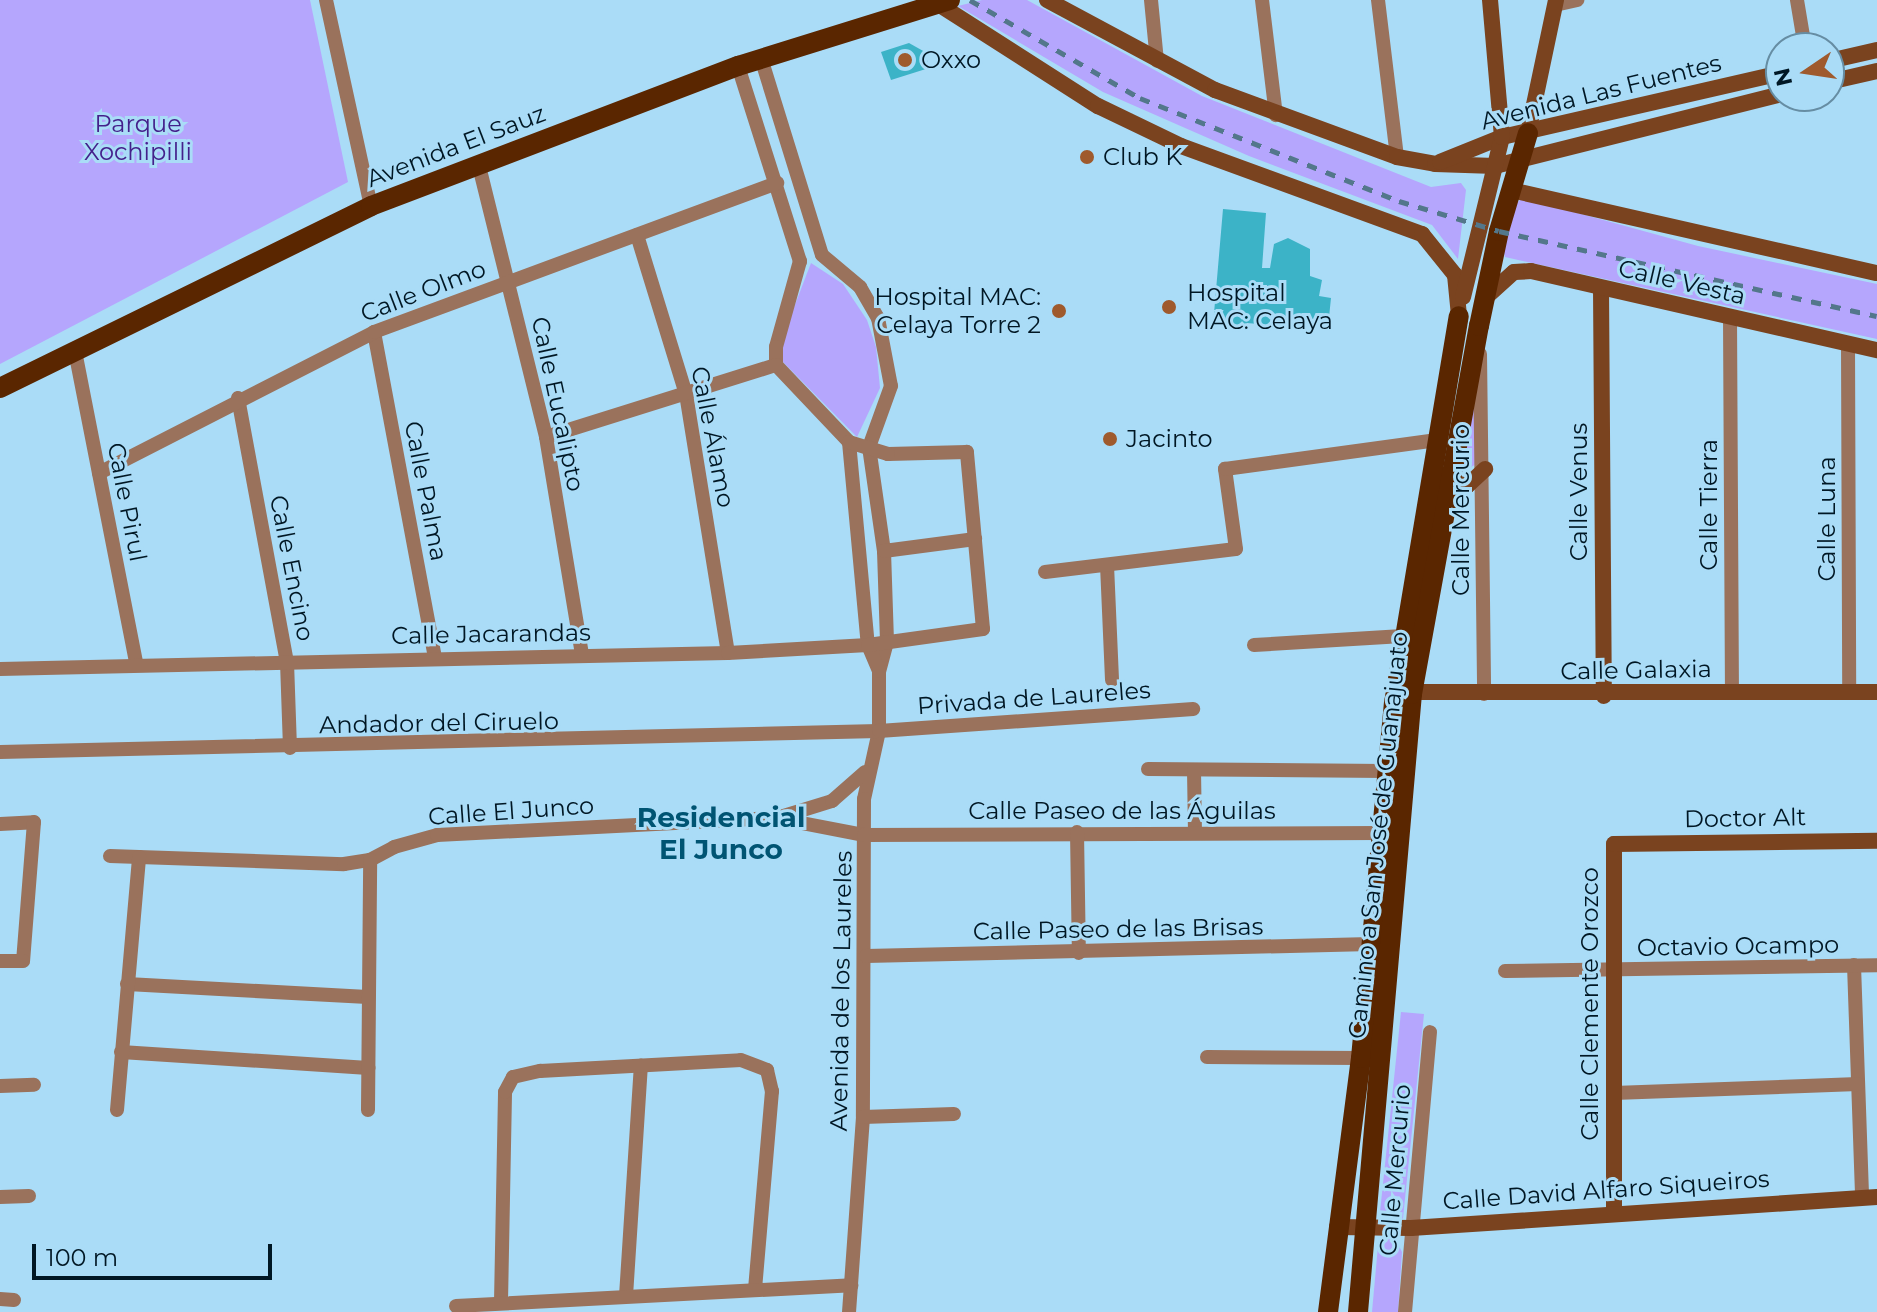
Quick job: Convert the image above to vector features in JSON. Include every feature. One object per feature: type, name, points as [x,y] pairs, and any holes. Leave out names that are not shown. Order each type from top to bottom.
[{"type":"main road","name":"Avenida Las Fuentes","points":[[1047,0],[1157,61],[1276,115],[1397,157],[1435,164],[1495,166],[1521,161],[1765,98]]},
{"type":"main road","name":"Camino a San José de Guanajuato","points":[[1328,1312],[1361,1058],[1386,771],[1404,693],[1440,477],[1437,440],[1459,316],[1477,223],[1502,137],[1490,0]]},
{"type":"main road","name":"Avenida El Sauz","points":[[0,388],[371,206],[738,66],[940,1]]},
{"type":"main road","points":[[940,1],[1098,106],[1181,146],[1422,234],[1455,275],[1459,316]]},
{"type":"main road","points":[[1528,133],[1555,3]]},
{"type":"main road","points":[[1845,57],[1877,50]]},
{"type":"main road","points":[[1845,78],[1877,71]]},
{"type":"main road","name":"Avenida Las Fuentes","points":[[1435,164],[1502,137],[1765,77]]},
{"type":"main road","name":"Camino a San José de Guanajuato","points":[[1358,1312],[1381,1077],[1404,693],[1403,636],[1511,190],[1528,133]]},
{"type":"main road","points":[[1511,190],[1877,273]]},
{"type":"main road","name":"Calle Vesta","points":[[1485,298],[1514,272],[1531,271],[1877,350]]},
{"type":"main road","name":"Calle Venus","points":[[1601,288],[1604,696]]},
{"type":"main road","points":[[1440,477],[1467,486],[1485,469]]},
{"type":"main road","name":"Calle Galaxia","points":[[1404,693],[1604,696],[1877,692]]},
{"type":"main road","name":"Doctor Alt","points":[[1614,844],[1877,841]]},
{"type":"main road","name":"Calle Clemente Orozco","points":[[1614,844],[1614,1212]]},
{"type":"main road","points":[[1371,944],[1380,944],[1385,960],[1376,1061],[1381,1077]]},
{"type":"main road","name":"Calle David Alfaro Siqueiros","points":[[1337,1227],[1411,1228],[1614,1212],[1869,1198]]},
{"type":"street","points":[[326,0],[371,206]]},
{"type":"street","points":[[1151,0],[1157,61]]},
{"type":"street","points":[[1262,0],[1276,115]]},
{"type":"street","points":[[1378,0],[1397,157]]},
{"type":"street","points":[[1555,3],[1577,0]]},
{"type":"street","points":[[1797,0],[1802,32]]},
{"type":"street","name":"Avenida de los Laureles","points":[[761,58],[822,255],[860,287],[878,318],[891,386],[869,447],[884,551],[887,642],[879,671],[879,731],[868,766],[864,835],[866,956],[863,1117],[849,1312]]},
{"type":"street","points":[[738,66],[800,261],[776,347],[776,365],[849,442],[888,454],[967,452],[975,539],[884,551]]},
{"type":"street","name":"Calle Eucalipto","points":[[479,166],[546,437],[582,654]]},
{"type":"street","name":"Calle Olmo","points":[[99,473],[238,398],[374,332],[777,183]]},
{"type":"street","name":"Calle Álamo","points":[[637,235],[686,394],[728,653]]},
{"type":"street","name":"Calle Tierra","points":[[1730,317],[1732,693]]},
{"type":"street","name":"Calle Mercurio","points":[[1479,326],[1485,469],[1484,694]]},
{"type":"street","name":"Calle Palma","points":[[374,332],[435,658]]},
{"type":"street","name":"Calle Luna","points":[[1848,344],[1849,693]]},
{"type":"street","name":"Calle Pirul","points":[[75,351],[136,662]]},
{"type":"street","points":[[546,437],[776,365]]},
{"type":"street","name":"Calle Encino","points":[[238,398],[287,662],[290,748]]},
{"type":"street","points":[[1045,572],[1236,549],[1225,469],[1437,440]]},
{"type":"street","name":"Avenida de los Laureles","points":[[849,442],[868,645],[879,671]]},
{"type":"street","name":"Calle Jacarandas","points":[[0,669],[136,662],[728,653],[868,645],[983,629],[975,539]]},
{"type":"street","points":[[1107,565],[1112,680]]},
{"type":"street","points":[[1254,645],[1403,636]]},
{"type":"street","name":"Privada de Laureles","points":[[879,731],[1193,709]]},
{"type":"street","name":"Andador del Ciruelo","points":[[0,752],[290,748],[879,731]]},
{"type":"street","name":"Calle El Junco","points":[[777,818],[832,801],[859,781],[868,766]]},
{"type":"street","points":[[1148,769],[1386,771]]},
{"type":"street","points":[[1194,770],[1195,833]]},
{"type":"street","name":"Calle El Junco","points":[[110,856],[344,864],[370,860],[394,847],[437,835],[777,818],[864,835]]},
{"type":"street","points":[[0,824],[34,822],[23,961],[0,961]]},
{"type":"street","points":[[1077,832],[1079,953]]},
{"type":"street","name":"Calle Paseo de las Águilas","points":[[864,835],[1379,833]]},
{"type":"street","points":[[117,1110],[139,857]]},
{"type":"street","points":[[368,1110],[370,860]]},
{"type":"street","name":"Calle Paseo de las Brisas","points":[[866,956],[1371,944]]},
{"type":"street","points":[[1854,965],[1858,1084],[1869,1198]]},
{"type":"street","name":"Octavio Ocampo","points":[[1505,971],[1877,965]]},
{"type":"street","points":[[127,984],[368,997]]},
{"type":"street","name":"Calle Mercurio","points":[[1405,1312],[1430,1032]]},
{"type":"street","points":[[121,1052],[368,1068]]},
{"type":"street","points":[[1207,1057],[1361,1058]]},
{"type":"street","points":[[501,1302],[505,1092],[513,1077],[641,1065],[741,1060],[767,1070],[772,1091],[755,1289]]},
{"type":"street","points":[[626,1296],[641,1065]]},
{"type":"street","points":[[1614,1093],[1858,1084]]},
{"type":"street","points":[[0,1086],[34,1085]]},
{"type":"street","points":[[863,1117],[954,1114]]},
{"type":"street","points":[[0,1197],[29,1196]]},
{"type":"street","points":[[456,1306],[851,1285]]},
{"type":"green space","name":"Parque Xochipilli","points":[[0,0],[310,0],[348,182],[0,364]]},
{"type":"green space","points":[[982,0],[1027,0],[1202,96],[1431,187],[1461,183],[1466,190],[1458,259],[1432,225],[1249,156],[1103,92],[958,6]]},
{"type":"green space","points":[[1523,198],[1698,246],[1877,284],[1877,339],[1505,257],[1502,245],[1515,204]]},
{"type":"green space","points":[[811,263],[843,284],[867,320],[876,347],[880,388],[857,437],[781,360],[781,341]]},
{"type":"green space","points":[[1474,385],[1478,463],[1459,474]]},
{"type":"green space","points":[[1401,1012],[1424,1014],[1403,1218],[1396,1226],[1386,1226],[1380,1212]]},
{"type":"green space","points":[[1394,1236],[1402,1252],[1398,1312],[1372,1312],[1378,1246],[1382,1238]]},
{"type":"building","name":"Oxxo","points":[[909,43],[925,52],[929,68],[891,80],[881,52]]},
{"type":"building","points":[[1223,209],[1266,213],[1262,268],[1270,268],[1274,244],[1288,238],[1310,249],[1310,276],[1322,280],[1319,296],[1331,298],[1328,327],[1280,321],[1279,326],[1247,323],[1246,330],[1213,325]]},
{"type":"railway","points":[[970,0],[1140,98],[1399,201],[1499,231],[1877,316]]},
{"type":"place","name":"Oxxo","points":[[905,60]]},
{"type":"place","name":"Club K","points":[[1087,157]]},
{"type":"place","name":"Hospital MAC: Celaya","points":[[1169,307]]},
{"type":"place","name":"Hospital MAC: Celaya Torre 2","points":[[1059,311]]},
{"type":"place","name":"Jacinto","points":[[1110,439]]},
{"type":"district","name":"Residencial El Junco","points":[[721,833]]}]
